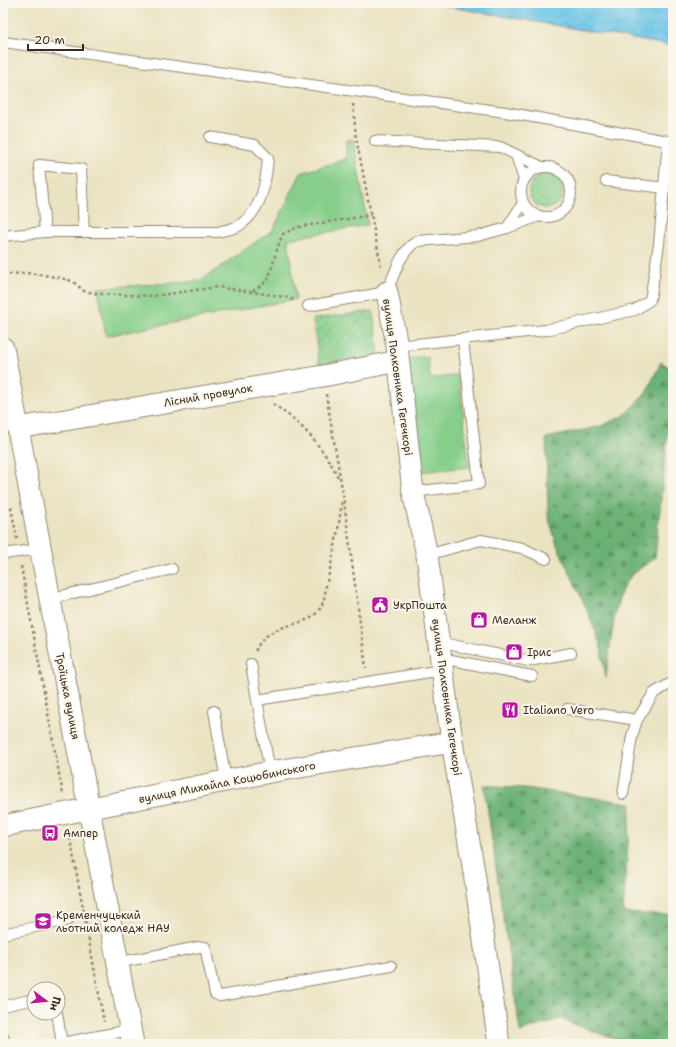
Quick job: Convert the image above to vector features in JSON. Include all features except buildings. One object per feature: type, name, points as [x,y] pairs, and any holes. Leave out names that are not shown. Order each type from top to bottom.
[{"type":"street","name":"вулиця Полковника Гегечкорі","points":[[387,292],[397,354],[413,492],[427,555],[452,742],[474,872],[499,1044]]},
{"type":"street","name":"Троїцька вулиця","points":[[3,348],[131,1037]]},
{"type":"street","name":"Лісний провулок","points":[[18,428],[323,376],[397,354]]},
{"type":"street","name":"вулиця Михайла Коцюбинського","points":[[3,826],[90,810],[270,772],[452,742]]},
{"type":"lane","points":[[3,42],[505,112],[671,141],[650,300],[635,310],[546,330],[463,340],[397,354]]},
{"type":"lane","points":[[3,236],[45,232],[217,232],[240,226],[256,210],[266,183],[268,158],[255,145],[210,137]]},
{"type":"lane","points":[[375,141],[500,147],[542,167]]},
{"type":"lane","points":[[516,155],[524,180]]},
{"type":"lane","points":[[45,232],[39,165],[81,169],[84,232]]},
{"type":"lane","points":[[542,167],[550,167],[564,175],[570,189],[570,197],[562,211],[547,217],[539,216],[533,213],[523,203],[521,188],[524,180],[534,170],[542,167]]},
{"type":"lane","points":[[606,181],[665,188]]},
{"type":"lane","points":[[507,228],[523,203]]},
{"type":"lane","points":[[308,306],[387,292],[405,252],[412,244],[425,240],[478,236],[507,228],[539,216]]},
{"type":"lane","points":[[413,492],[479,484],[463,340]]},
{"type":"lane","points":[[427,555],[481,540],[522,548],[546,559]]},
{"type":"lane","points":[[3,554],[40,549]]},
{"type":"lane","points":[[49,599],[172,569]]},
{"type":"lane","points":[[257,700],[368,682],[440,657],[529,661],[571,653]]},
{"type":"lane","points":[[440,657],[532,676]]},
{"type":"lane","points":[[251,664],[270,772]]},
{"type":"lane","points":[[623,794],[632,736],[637,720],[654,693],[673,682]]},
{"type":"lane","points":[[567,709],[637,720]]},
{"type":"lane","points":[[214,711],[226,781]]},
{"type":"lane","points":[[3,934],[68,920]]},
{"type":"lane","points":[[116,962],[205,947],[216,996],[391,966]]},
{"type":"lane","points":[[3,1006],[26,1001]]},
{"type":"lane","points":[[58,1021],[62,1044],[106,1034],[131,1037]]},
{"type":"lane","points":[[3,1036],[5,1044]]},
{"type":"path","name":"вулиця Полковника Гегечкорі","points":[[352,91],[356,137],[387,292]]},
{"type":"path","points":[[253,291],[268,280],[283,234],[298,227],[371,215]]},
{"type":"path","points":[[9,274],[30,273],[56,277],[72,281],[84,291],[100,294],[154,296],[217,287],[253,291],[264,295],[286,297],[308,306]]},
{"type":"path","points":[[323,376],[343,494],[368,682]]},
{"type":"path","points":[[246,389],[283,410],[302,427],[325,453],[340,481]]},
{"type":"path","points":[[251,664],[255,649],[264,636],[280,628],[306,620],[319,610],[332,561],[339,526],[343,494]]},
{"type":"path","points":[[10,500],[106,1034]]},
{"type":"green space","points":[[353,139],[368,225],[288,239],[296,299],[106,336],[98,288],[200,281],[273,230],[301,173],[346,159],[346,140]]},
{"type":"green space","points":[[549,174],[558,179],[562,184],[562,198],[558,203],[553,207],[543,208],[539,207],[530,198],[529,188],[530,184],[539,175]]},
{"type":"green space","points":[[373,311],[379,355],[319,364],[313,319]]},
{"type":"green space","points":[[428,356],[430,379],[459,375],[469,467],[418,472],[406,359]]},
{"type":"green space","points":[[661,362],[673,370],[673,381],[655,558],[631,577],[621,592],[612,630],[606,678],[600,644],[587,610],[557,545],[548,516],[546,438],[601,426],[623,416],[646,393]]},
{"type":"green space","points":[[484,785],[525,788],[631,803],[623,913],[673,915],[673,1044],[629,1044],[560,1019],[520,1032]]},
{"type":"water","points":[[427,3],[673,3],[673,46],[457,8]]},
{"type":"place","name":"УкрПошта","points":[[380,605]]},
{"type":"place","name":"Меланж","points":[[479,620]]},
{"type":"place","name":"Ірис","points":[[514,652]]},
{"type":"place","name":"Italiano Vero","points":[[510,710]]},
{"type":"place","name":"Ампер","points":[[50,833]]},
{"type":"place","name":"Кременчуцький льотний коледж НАУ","points":[[43,921]]}]
